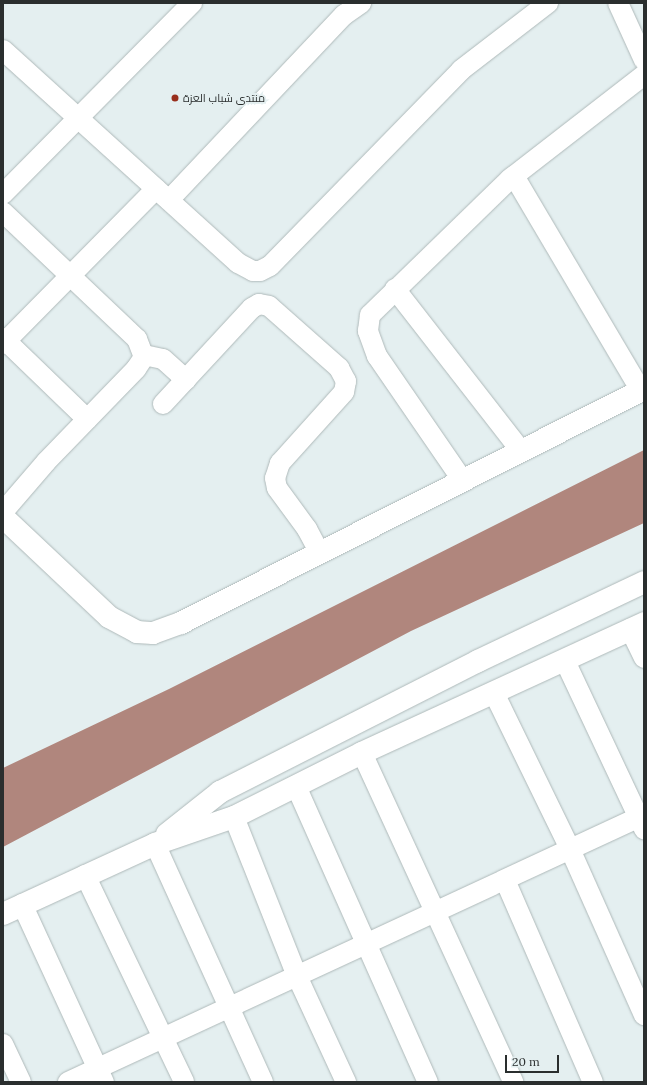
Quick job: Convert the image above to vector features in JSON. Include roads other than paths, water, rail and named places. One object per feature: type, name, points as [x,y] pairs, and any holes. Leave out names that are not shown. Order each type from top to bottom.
[{"type":"street","points":[[3,194],[79,119],[192,3]]},
{"type":"street","points":[[87,418],[4,341],[70,276],[163,194],[344,15],[361,3]]},
{"type":"street","points":[[3,50],[238,263],[253,271],[257,271],[270,266],[461,70],[548,3]]},
{"type":"street","points":[[618,3],[644,60]]},
{"type":"street","points":[[463,481],[370,341],[368,322],[370,315],[395,289],[514,176],[644,75]]},
{"type":"street","points":[[3,517],[109,617],[137,632],[165,630],[642,390],[514,176]]},
{"type":"street","points":[[3,212],[137,339],[144,355],[142,362],[136,370],[87,418],[3,512]]},
{"type":"street","points":[[257,271],[261,304]]},
{"type":"street","points":[[395,289],[521,451]]},
{"type":"street","points":[[163,404],[252,308],[261,304],[269,306],[339,368],[346,381],[344,392],[280,463],[276,473],[278,488],[307,529],[320,553]]},
{"type":"street","points":[[144,355],[163,359],[186,380]]},
{"type":"street","points":[[155,844],[220,792],[478,660],[644,582]]},
{"type":"street","points":[[3,914],[155,844],[234,817],[362,753],[565,661],[637,626],[644,658]]},
{"type":"street","points":[[68,1082],[101,1075],[164,1038],[296,976],[570,849],[642,821],[565,661]]},
{"type":"street","points":[[494,693],[570,849],[644,1014]]},
{"type":"street","points":[[362,753],[513,1082]]},
{"type":"street","points":[[296,786],[428,1082]]},
{"type":"street","points":[[234,817],[296,976],[346,1082]]},
{"type":"street","points":[[155,844],[263,1082]]},
{"type":"street","points":[[86,875],[184,1082]]},
{"type":"street","points":[[505,880],[594,1082]]},
{"type":"street","points":[[22,904],[101,1075]]},
{"type":"street","points":[[3,1044],[21,1082]]},
{"type":"place","name":"منتدى شباب العزة","points":[[175,98]]}]
